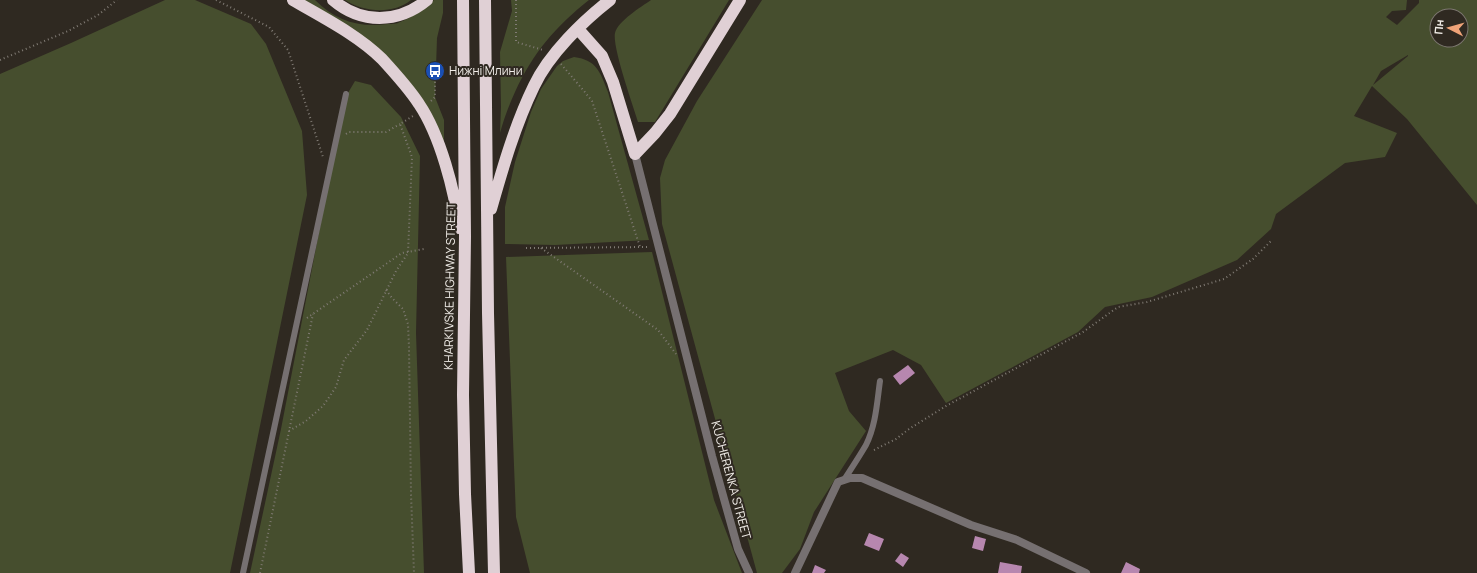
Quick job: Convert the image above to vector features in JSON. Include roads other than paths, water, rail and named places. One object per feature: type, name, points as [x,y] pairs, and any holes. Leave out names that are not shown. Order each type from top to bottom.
[{"type":"highway","points":[[293,0],[355,38],[381,59],[419,103],[438,144],[455,205],[460,238],[463,313]]},
{"type":"highway","points":[[333,0],[343,8],[356,14],[378,18],[393,17],[407,13],[427,0]]},
{"type":"highway","name":"KHARKIVSKE HIGHWAY STREET","points":[[463,0],[465,236],[463,418],[469,573]]},
{"type":"highway","points":[[485,0],[491,482],[494,573]]},
{"type":"highway","points":[[487,222],[506,155],[534,85],[553,57],[578,29],[610,0]]},
{"type":"highway","points":[[578,29],[602,56],[613,82],[635,154],[655,134],[670,114],[740,0]]},
{"type":"street","name":"KUCHERENKA STREET","points":[[635,154],[695,392],[738,549],[749,573]]},
{"type":"street","points":[[795,573],[838,482],[850,478],[862,478],[971,525],[1017,540],[1086,573]]},
{"type":"lane","points":[[243,573],[346,94]]},
{"type":"lane","points":[[844,480],[863,450],[874,422],[880,381]]},
{"type":"place","name":"Нижні Млини","points":[[435,71]]}]
